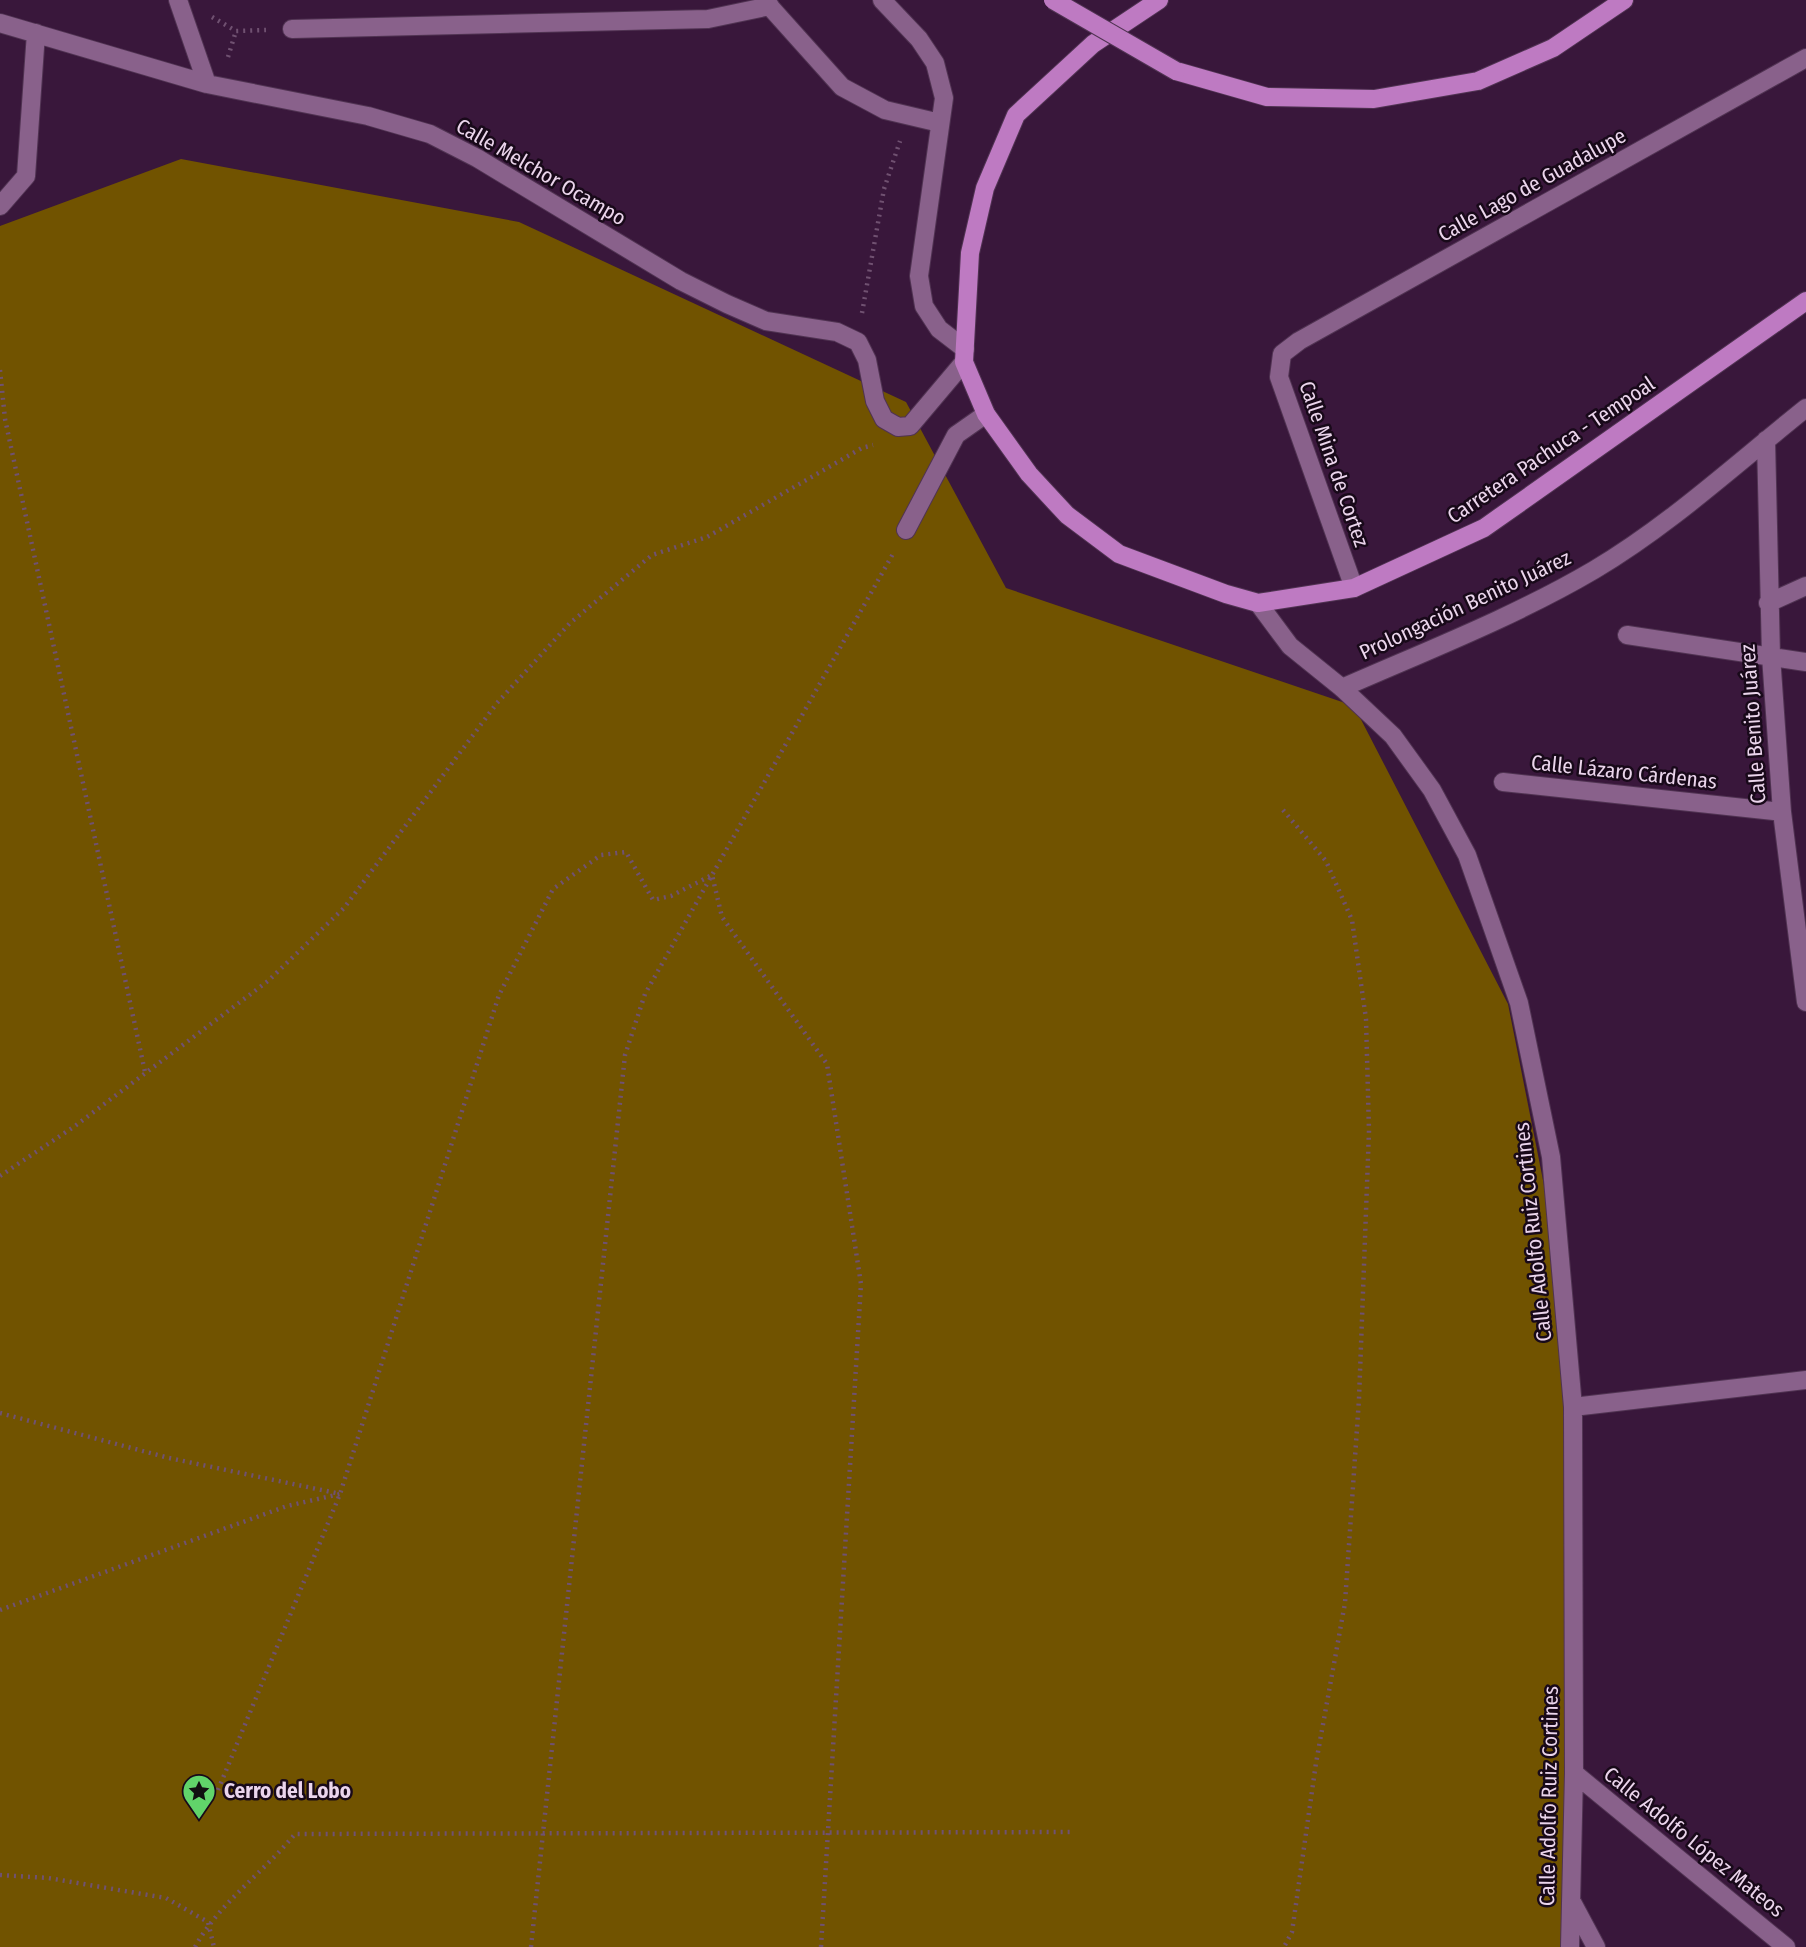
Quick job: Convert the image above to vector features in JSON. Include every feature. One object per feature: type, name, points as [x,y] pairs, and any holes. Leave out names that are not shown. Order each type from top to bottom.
[{"type":"main road","points":[[1053,0],[1176,71],[1268,97],[1374,99],[1478,81],[1553,48],[1624,0]]},
{"type":"main road","name":"Carretera Pachuca - Tempoal","points":[[1158,0],[1093,44],[1016,115],[985,188],[971,253],[965,356],[986,414],[1029,474],[1067,514],[1119,554],[1226,594],[1258,603],[1354,588],[1484,528],[1806,301]]},
{"type":"street","points":[[178,0],[206,84]]},
{"type":"street","points":[[858,342],[867,360],[875,401],[884,419],[898,427],[910,426],[965,356],[939,329],[924,306],[919,276],[944,98],[935,63],[919,39],[882,0]]},
{"type":"street","points":[[292,29],[708,19],[767,3],[842,87],[886,110],[940,123]]},
{"type":"street","name":"Calle Melchor Ocampo","points":[[0,23],[206,84],[368,116],[430,134],[477,158],[681,281],[727,304],[766,321],[837,332],[858,342]]},
{"type":"street","points":[[0,206],[26,176],[36,33]]},
{"type":"street","name":"Calle Lago de Guadalupe","points":[[1282,354],[1299,341],[1806,58]]},
{"type":"street","name":"Calle Mina de Cortez","points":[[1282,354],[1279,377],[1354,588]]},
{"type":"street","name":"Prolongación Benito Juárez","points":[[1342,688],[1508,614],[1594,570],[1670,518],[1806,408]]},
{"type":"street","points":[[906,530],[956,435],[986,414]]},
{"type":"street","name":"Calle Benito Juárez","points":[[1766,440],[1768,603],[1782,812],[1806,1002]]},
{"type":"street","points":[[1768,603],[1806,586]]},
{"type":"street","name":"Calle Adolfo Ruiz Cortines","points":[[1258,603],[1290,646],[1342,688],[1393,736],[1432,790],[1467,855],[1519,1003],[1551,1157],[1573,1407],[1574,1773],[1570,1947]]},
{"type":"street","points":[[1627,635],[1806,662]]},
{"type":"street","name":"Calle Lázaro Cárdenas","points":[[1503,782],[1782,812]]},
{"type":"street","points":[[1573,1407],[1806,1380]]},
{"type":"street","name":"Calle Adolfo López Mateos","points":[[1574,1773],[1786,1947]]},
{"type":"street","points":[[1571,1899],[1596,1947]]},
{"type":"path","points":[[858,342],[884,189],[911,116]]},
{"type":"path","points":[[0,370],[8,432],[145,1072]]},
{"type":"path","points":[[0,1176],[75,1126],[268,981],[344,908],[497,703],[570,623],[652,555],[707,537],[862,448],[875,444]]},
{"type":"path","points":[[531,1947],[625,1055],[645,994],[906,530]]},
{"type":"path","points":[[1283,810],[1326,861],[1352,920],[1366,1018],[1369,1131],[1359,1399],[1345,1603],[1316,1763],[1292,1932],[1284,1947]]},
{"type":"path","points":[[218,1790],[340,1494],[499,995],[553,889],[601,855],[614,853],[626,852],[653,900],[671,895],[712,875]]},
{"type":"path","points":[[712,875],[722,917],[827,1063],[860,1284],[821,1947]]},
{"type":"path","points":[[0,1413],[169,1458],[340,1494]]},
{"type":"path","points":[[0,1610],[287,1506],[340,1494]]},
{"type":"path","points":[[195,1947],[208,1922],[275,1858],[295,1834],[1070,1832]]},
{"type":"path","points":[[0,1875],[48,1878],[166,1898],[208,1922],[215,1947]]},
{"type":"shaded area","points":[[181,159],[519,222],[906,402],[1006,588],[1354,706],[1508,1004],[1566,1296],[1572,1947],[0,1947],[0,226]]},
{"type":"place","name":"Cerro del Lobo","points":[[199,1821]]}]
